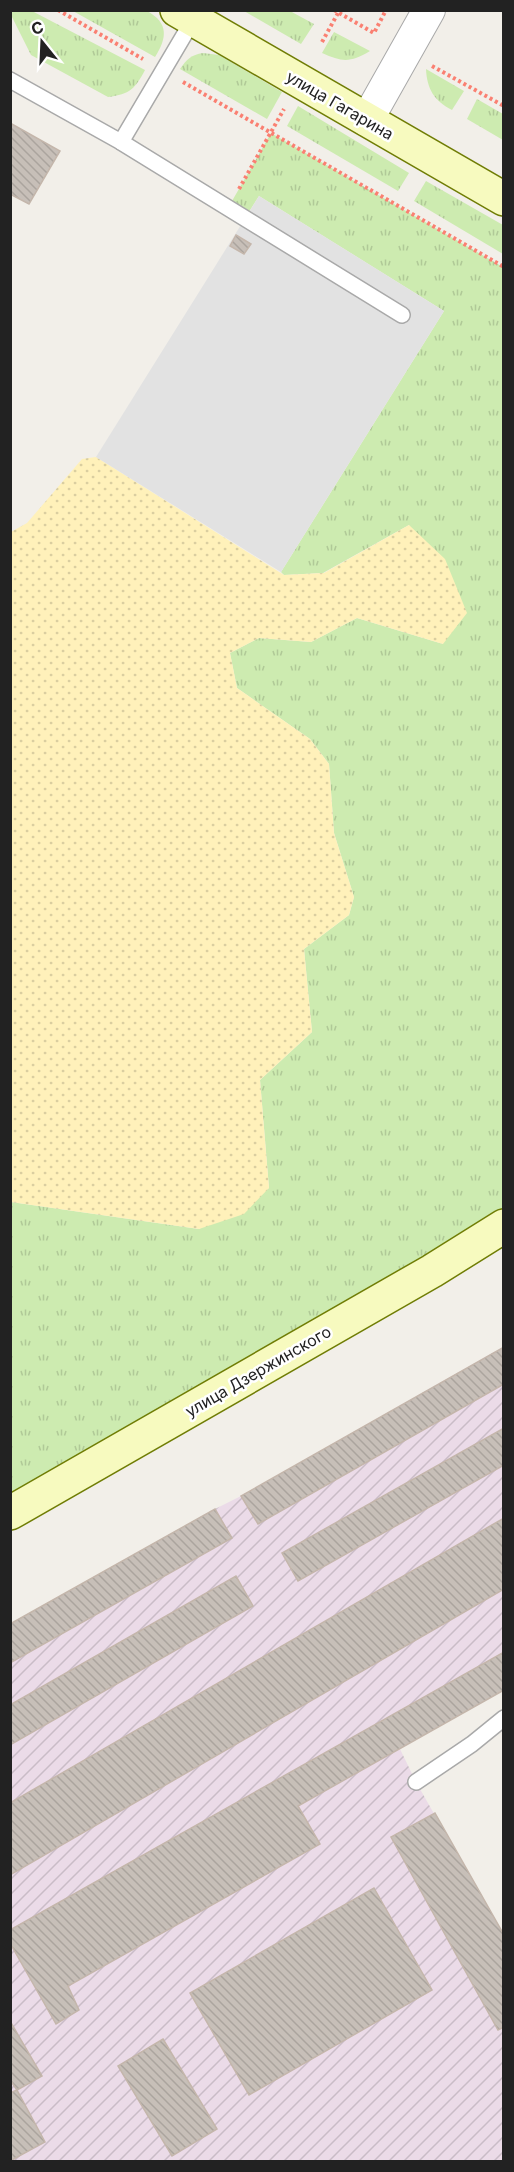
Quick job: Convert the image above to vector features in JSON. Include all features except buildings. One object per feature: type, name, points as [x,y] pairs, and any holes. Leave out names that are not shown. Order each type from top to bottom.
[{"type":"main road","name":"улица Гагарина","points":[[185,15],[504,199]]},
{"type":"main road","name":"улица Дзержинского","points":[[10,1513],[432,1271],[504,1226]]},
{"type":"street","points":[[366,120],[429,10]]},
{"type":"lane","points":[[121,142],[185,15]]},
{"type":"lane","points":[[10,80],[121,142],[402,315]]},
{"type":"lane","points":[[416,1782],[472,1744],[504,1718]]},
{"type":"path","points":[[322,42],[336,12],[374,33],[386,10]]},
{"type":"path","points":[[429,64],[504,105]]},
{"type":"path","points":[[228,208],[288,100]]},
{"type":"path","points":[[271,133],[504,267]]},
{"type":"shaded area","points":[[259,196],[444,311],[281,572],[96,457]]},
{"type":"shaded area","points":[[503,1347],[503,1690],[400,1749],[416,1782],[503,1935],[503,2161],[11,2161],[10,1624]]},
{"type":"green space","points":[[13,10],[32,11],[145,70],[131,90],[108,97],[31,55],[11,15]]},
{"type":"green space","points":[[73,11],[147,11],[159,21],[164,37],[155,57]]},
{"type":"green space","points":[[244,11],[290,11],[314,24],[301,44]]},
{"type":"green space","points":[[334,32],[370,51],[357,58],[346,60],[322,53]]},
{"type":"green space","points":[[203,53],[219,55],[282,92],[267,119],[180,69],[190,58]]},
{"type":"green space","points":[[426,69],[464,91],[452,110],[440,103],[433,94],[428,83]]},
{"type":"green space","points":[[477,99],[503,114],[503,140],[467,119]]},
{"type":"green space","points":[[298,106],[409,173],[398,191],[287,126]]},
{"type":"green space","points":[[271,133],[503,267],[503,1226],[11,1513],[11,1202],[199,1229],[269,1188],[260,1080],[312,1032],[304,949],[349,915],[354,897],[334,833],[329,764],[310,739],[237,688],[230,653],[259,638],[311,642],[357,618],[443,644],[409,525],[323,573],[284,575],[281,572],[444,311],[259,196],[245,218],[228,208]]},
{"type":"green space","points":[[426,181],[503,225],[503,254],[414,201]]},
{"type":"sand","points":[[96,457],[284,575],[324,573],[409,525],[445,559],[467,613],[443,644],[357,618],[311,642],[259,638],[230,653],[237,688],[310,739],[329,764],[334,833],[354,897],[349,915],[304,949],[312,1032],[260,1080],[269,1188],[244,1214],[199,1229],[11,1202],[11,532],[27,523],[82,459]]}]
